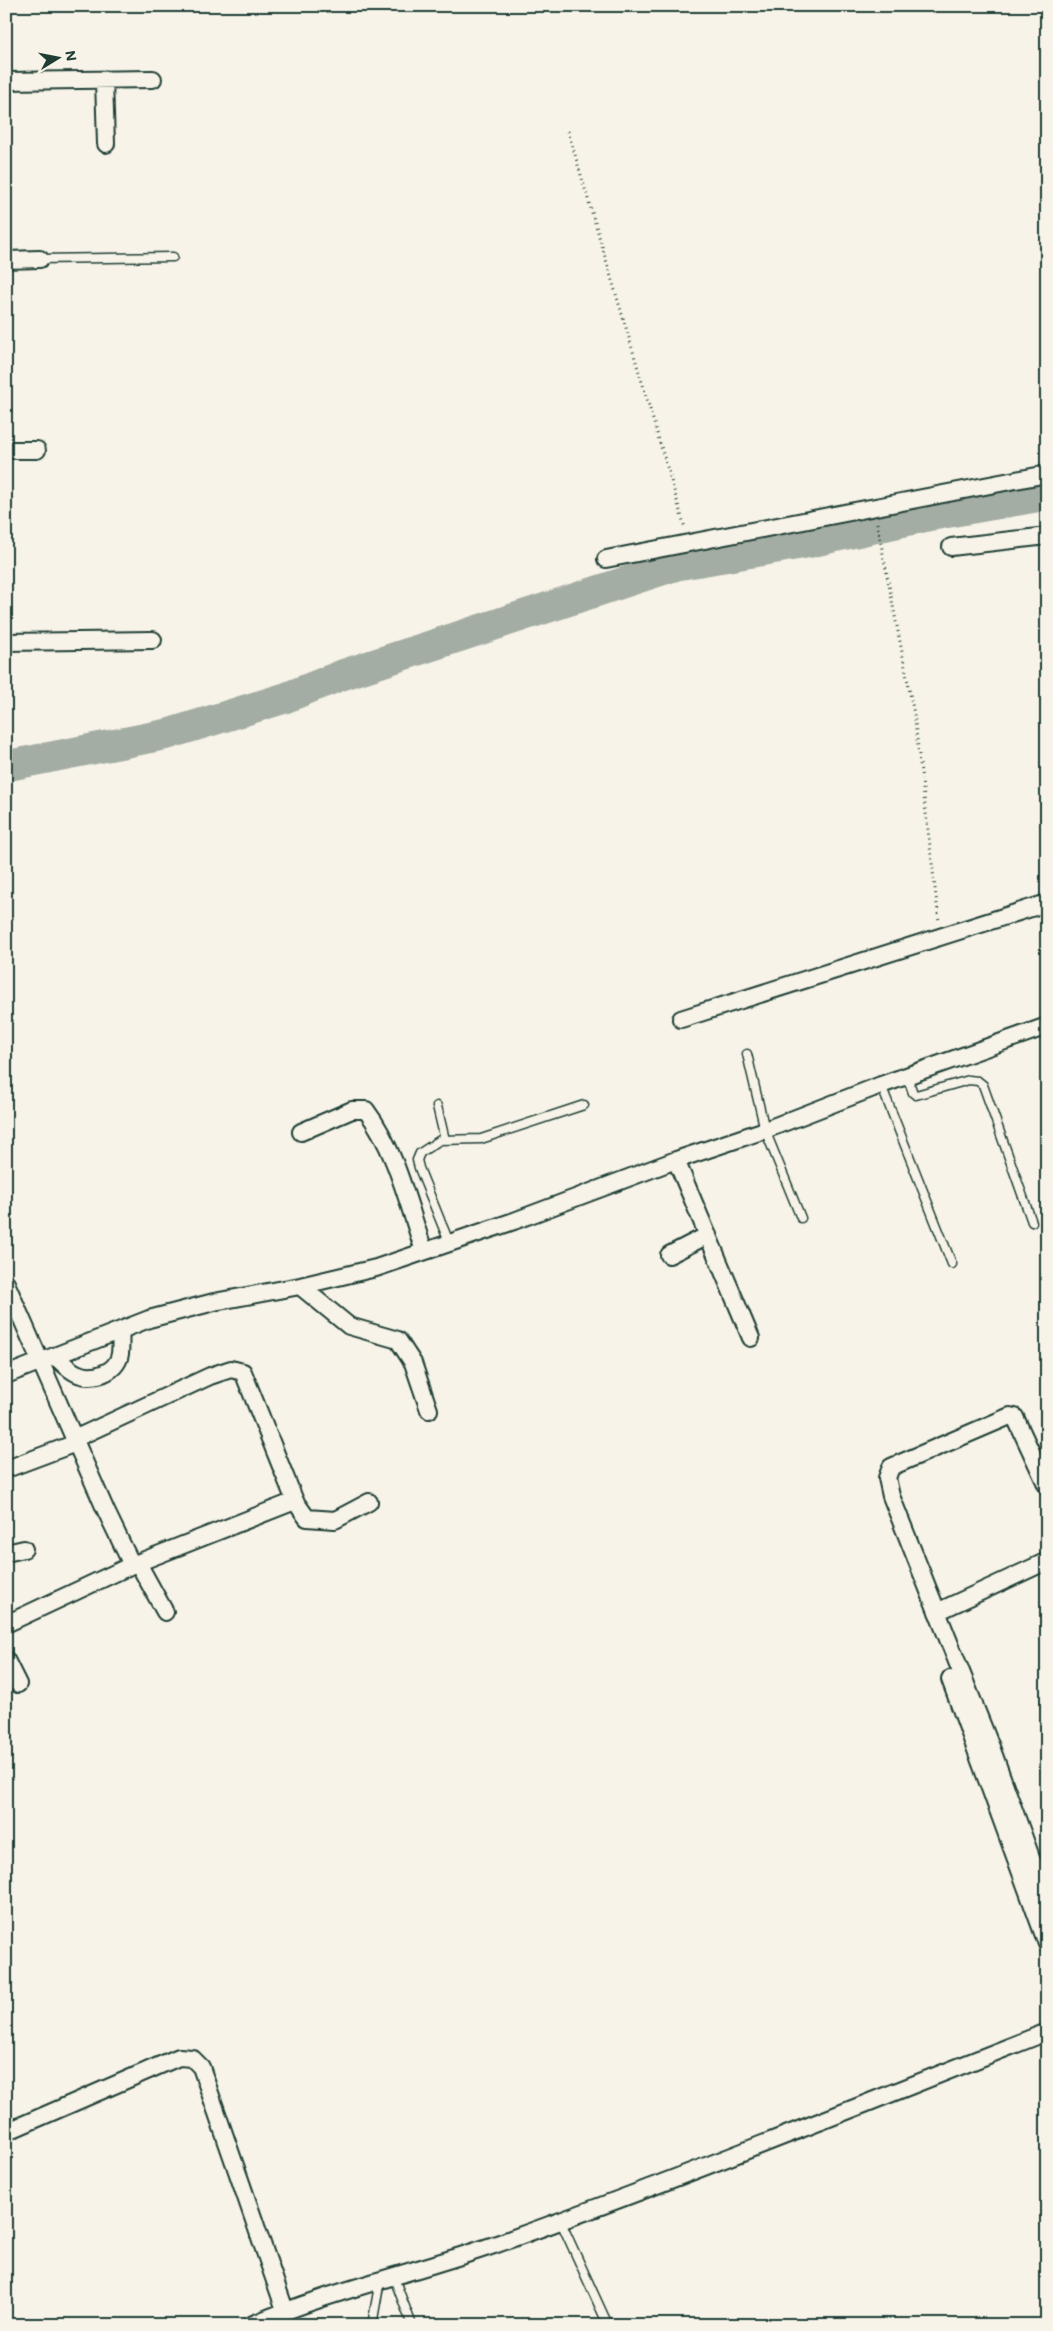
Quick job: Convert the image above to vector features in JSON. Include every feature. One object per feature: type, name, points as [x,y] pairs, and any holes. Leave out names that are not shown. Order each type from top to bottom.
[{"type":"street","points":[[6,81],[153,79]]},
{"type":"street","points":[[104,80],[106,144]]},
{"type":"street","points":[[6,260],[40,259]]},
{"type":"street","points":[[6,450],[37,450]]},
{"type":"street","points":[[606,560],[1047,474]]},
{"type":"street","points":[[951,547],[1047,536]]},
{"type":"street","points":[[6,642],[153,640]]},
{"type":"street","points":[[682,1019],[1047,904]]},
{"type":"street","points":[[6,1375],[149,1319],[214,1302],[300,1286],[376,1268],[514,1221],[676,1160],[765,1130],[881,1085],[1047,1026]]},
{"type":"street","points":[[301,1132],[352,1110],[366,1110],[376,1123],[391,1156],[424,1251]]},
{"type":"street","points":[[676,1160],[751,1338]]},
{"type":"street","points":[[669,1255],[708,1235]]},
{"type":"street","points":[[6,1283],[47,1359],[75,1441],[135,1564],[165,1612]]},
{"type":"street","points":[[300,1286],[349,1326],[398,1340],[413,1363],[429,1410]]},
{"type":"street","points":[[47,1359],[76,1373],[95,1376],[106,1372],[116,1363],[120,1355],[120,1330]]},
{"type":"street","points":[[12,1467],[75,1441],[210,1376],[231,1369],[243,1372],[294,1501],[307,1518],[335,1520],[369,1502]]},
{"type":"street","points":[[1047,1486],[1015,1417],[1012,1416],[990,1423],[891,1467],[887,1478],[891,1496],[991,1748],[1047,1901]]},
{"type":"street","points":[[6,1624],[135,1564],[294,1501]]},
{"type":"street","points":[[6,1553],[24,1549]]},
{"type":"street","points":[[937,1612],[1047,1561]]},
{"type":"street","points":[[6,1660],[18,1684]]},
{"type":"street","points":[[950,1679],[1047,1944]]},
{"type":"street","points":[[251,2325],[285,2310],[387,2279],[560,2220],[715,2163],[1047,2032]]},
{"type":"street","points":[[6,2132],[179,2057],[192,2058],[201,2067],[285,2310]]},
{"type":"lane","points":[[40,259],[173,257]]},
{"type":"lane","points":[[747,1054],[765,1130],[801,1218]]},
{"type":"lane","points":[[907,1076],[913,1093],[916,1095],[969,1080],[978,1081],[983,1085],[1032,1222]]},
{"type":"lane","points":[[881,1085],[952,1264]]},
{"type":"lane","points":[[449,1242],[417,1160],[420,1154],[440,1140],[481,1139],[584,1105]]},
{"type":"lane","points":[[437,1106],[445,1140]]},
{"type":"lane","points":[[560,2220],[608,2325]]},
{"type":"lane","points":[[372,2325],[387,2279]]},
{"type":"lane","points":[[387,2279],[412,2325]]},
{"type":"path","points":[[568,131],[690,543]]},
{"type":"path","points":[[876,522],[914,714],[939,923]]},
{"type":"waterway","points":[[6,766],[168,734],[285,698],[342,675],[677,565],[806,543],[927,516],[1047,495]]}]
